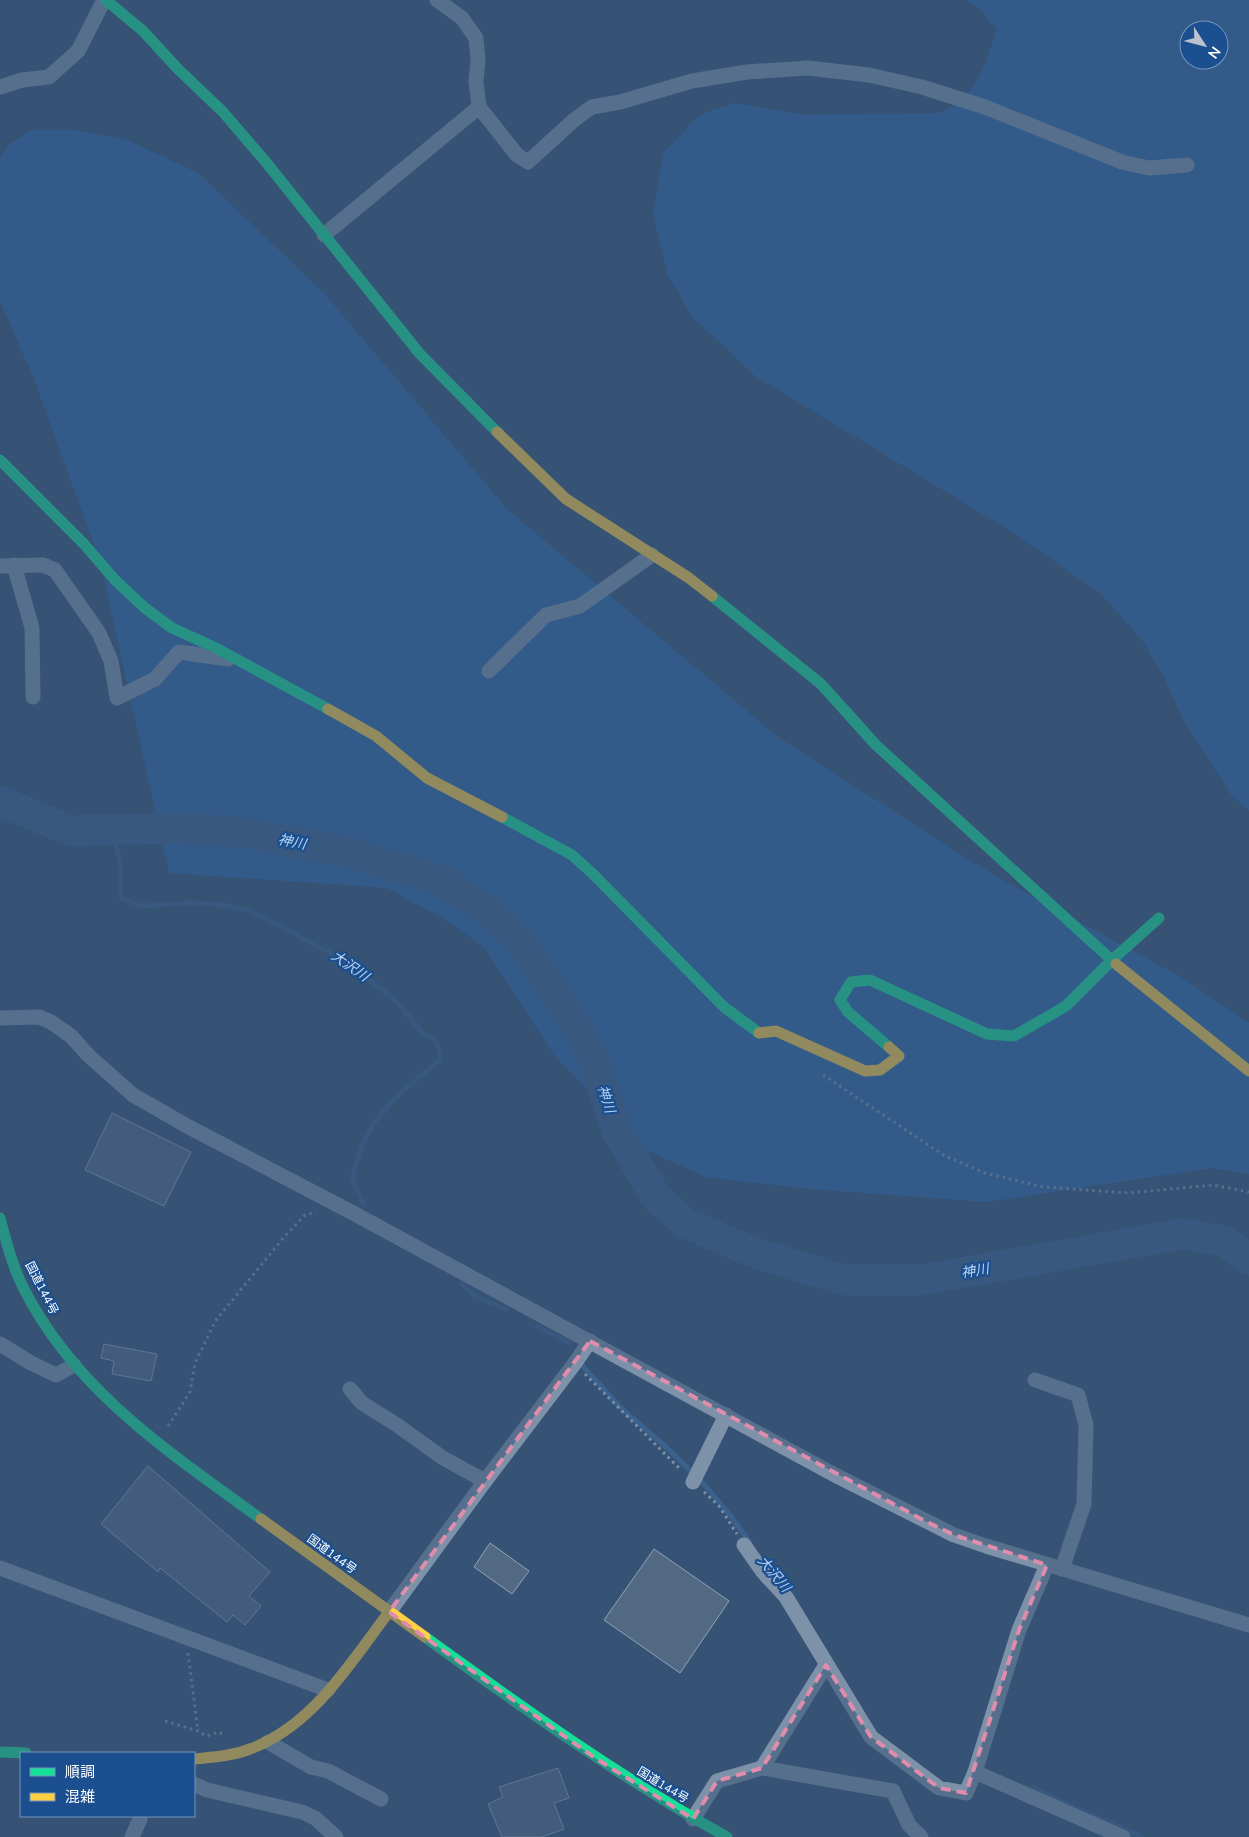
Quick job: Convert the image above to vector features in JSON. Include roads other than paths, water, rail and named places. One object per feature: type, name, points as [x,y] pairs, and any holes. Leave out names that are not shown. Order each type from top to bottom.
[{"type":"main road","points":[[105,0],[143,31],[178,69],[223,112],[265,161],[420,354],[566,499],[689,578],[821,684],[876,745],[1112,960],[1249,1071]]},
{"type":"main road","points":[[0,460],[84,544],[115,580],[145,608],[172,628],[288,686],[376,736],[427,778],[572,855],[724,1007],[760,1034],[776,1031],[865,1070],[880,1070],[899,1056],[848,1012],[840,1000],[851,982],[870,980],[987,1034],[1014,1036],[1066,1006],[1112,960],[1159,918]]},
{"type":"main road","name":"国道144号","points":[[0,1218],[3,1233],[18,1277],[47,1328],[74,1365],[110,1404],[157,1444],[595,1758],[693,1819],[727,1837]]},
{"type":"main road","points":[[195,1759],[250,1750],[268,1742],[299,1722],[328,1690],[389,1612]]},
{"type":"main road","points":[[0,1752],[20,1753]]},
{"type":"street","points":[[0,87],[22,80],[48,77],[78,52],[105,0]]},
{"type":"street","points":[[437,0],[462,18],[476,38],[478,58],[476,82],[479,107],[517,155],[528,162],[574,120],[592,107],[620,102],[692,81],[747,72],[808,68],[869,75],[922,87],[985,107],[1122,162],[1149,168],[1187,165]]},
{"type":"street","points":[[324,235],[479,107]]},
{"type":"street","points":[[488,671],[546,615],[580,606],[652,555]]},
{"type":"street","points":[[33,697],[32,628],[7,566],[43,565],[54,570],[99,633],[111,662],[117,698],[155,679],[179,652],[240,661]]},
{"type":"street","points":[[0,1018],[39,1017],[51,1022],[71,1036],[88,1055],[132,1096],[355,1214],[834,1474],[954,1535],[1249,1625]]},
{"type":"street","points":[[389,1612],[575,1364],[590,1341]]},
{"type":"street","points":[[0,1344],[31,1363],[56,1374],[74,1365]]},
{"type":"street","points":[[744,1545],[763,1572],[786,1598],[871,1738],[939,1788],[966,1792],[975,1772],[1019,1630],[1055,1567],[1084,1504],[1086,1426],[1078,1395],[1035,1380]]},
{"type":"street","points":[[350,1389],[362,1403],[443,1458],[485,1482]]},
{"type":"street","points":[[695,1477],[726,1415]]},
{"type":"street","points":[[0,1568],[328,1690]]},
{"type":"street","points":[[762,1768],[826,1665]]},
{"type":"street","points":[[268,1742],[311,1767],[328,1771],[381,1799]]},
{"type":"street","points":[[693,1819],[717,1781],[762,1768],[893,1791],[909,1825],[921,1837]]},
{"type":"street","points":[[975,1772],[1123,1837]]},
{"type":"street","points":[[195,1784],[208,1790],[302,1812],[315,1818],[336,1837]]},
{"type":"street","points":[[132,1837],[140,1819]]},
{"type":"waterway","name":"神川","points":[[0,801],[71,831],[169,828],[242,832],[355,854],[444,882],[489,912],[519,941],[548,983],[591,1052],[617,1131],[656,1197],[685,1223],[758,1254],[845,1280],[921,1280],[1181,1234],[1225,1241],[1249,1260]]},
{"type":"waterway","name":"大沢川","points":[[113,830],[120,862],[121,898],[141,906],[191,903],[217,904],[247,910],[344,959],[397,1002],[421,1031],[437,1042],[441,1059],[383,1111],[375,1121],[364,1142],[352,1179],[364,1204]]},
{"type":"waterway","name":"大沢川","points":[[461,1283],[474,1296],[506,1309]]},
{"type":"waterway","name":"大沢川","points":[[538,1327],[570,1343]]},
{"type":"waterway","name":"大沢川","points":[[580,1363],[621,1408],[667,1448],[703,1483],[730,1515],[750,1543]]},
{"type":"waterway","name":"大沢川","points":[[1033,1788],[1142,1837]]}]
